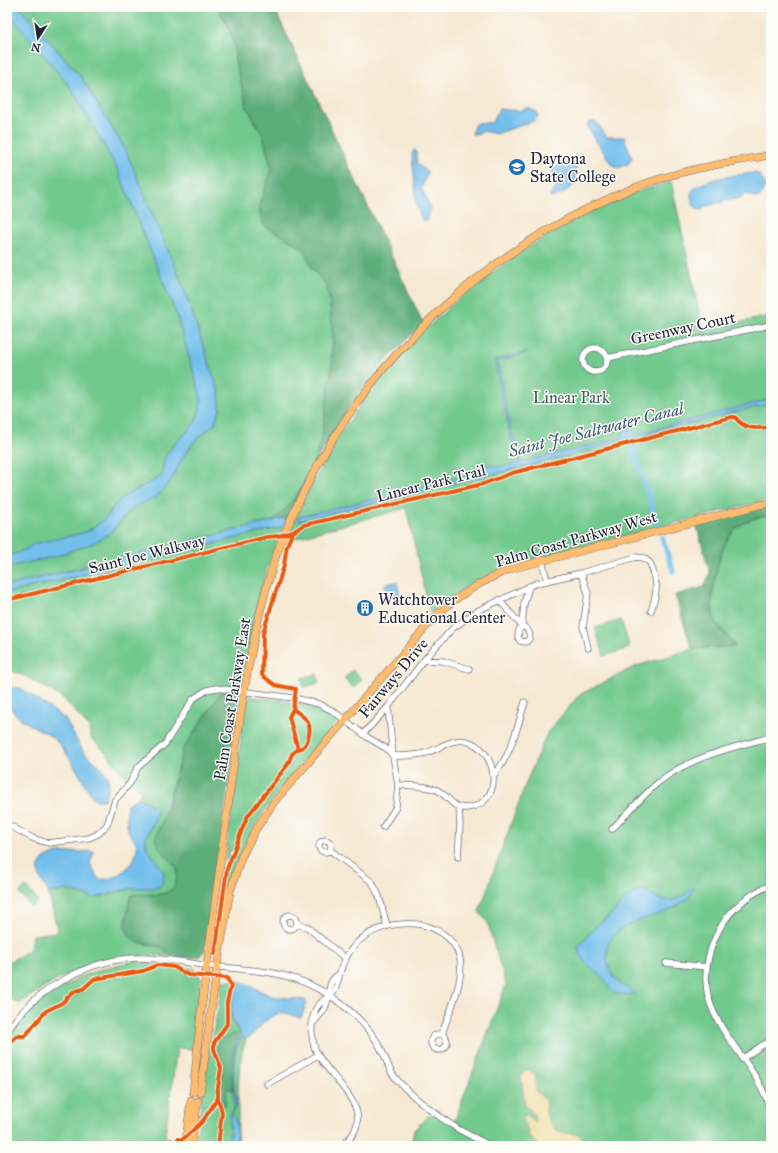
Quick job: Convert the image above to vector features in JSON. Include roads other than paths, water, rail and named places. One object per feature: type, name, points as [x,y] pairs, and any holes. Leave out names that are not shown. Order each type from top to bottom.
[{"type":"main road","name":"Palm Coast Parkway East","points":[[200,1061],[207,965],[244,692],[254,636],[274,561],[297,506],[320,460],[356,404],[386,365],[449,301],[486,271],[564,222],[631,189],[701,168],[771,155]]},
{"type":"main road","name":"Palm Coast Parkway West","points":[[200,1061],[228,899],[241,858],[258,825],[274,802],[344,719],[444,608],[488,579],[511,569],[771,502]]},
{"type":"main road","points":[[196,1092],[200,1061]]},
{"type":"main road","points":[[185,1146],[195,1100],[191,1146]]},
{"type":"street","points":[[768,325],[771,321]]},
{"type":"street","name":"Greenway Court","points":[[607,358],[768,325]]},
{"type":"street","points":[[591,348],[601,350],[607,358],[603,368],[596,372],[589,370],[582,361],[584,353],[591,348]]},
{"type":"street","name":"Fairways Drive","points":[[363,734],[388,706],[424,660],[460,622],[499,600],[529,586],[581,574],[636,557],[648,560],[652,568],[658,590],[651,611]]},
{"type":"street","points":[[542,560],[548,581]]},
{"type":"street","points":[[581,574],[588,593],[583,627],[588,648]]},
{"type":"street","points":[[499,600],[522,626],[524,604],[529,586]]},
{"type":"street","points":[[424,660],[443,661],[469,669]]},
{"type":"street","points":[[7,824],[39,841],[53,843],[93,836],[104,830],[109,822],[118,796],[130,783],[140,764],[165,744],[190,703],[198,696],[212,688],[315,702],[328,708],[344,719],[363,734],[387,749],[393,756]]},
{"type":"street","points":[[493,776],[508,755],[525,702]]},
{"type":"street","points":[[383,827],[396,807],[398,785],[393,756],[388,706]]},
{"type":"street","points":[[612,829],[654,787],[680,768],[708,755],[771,737]]},
{"type":"street","points":[[393,756],[426,753],[450,742],[464,740],[474,744],[486,752],[493,776],[492,792],[485,800],[472,807],[459,807],[436,790],[398,785]]},
{"type":"street","points":[[458,857],[460,825],[459,807]]},
{"type":"street","points":[[330,850],[372,882],[379,896],[387,926]]},
{"type":"street","points":[[771,885],[749,896],[726,918],[714,940],[708,967],[708,990],[713,1010],[723,1031],[762,1088],[771,1114]]},
{"type":"street","points":[[297,924],[307,927],[346,958]]},
{"type":"street","points":[[341,1146],[350,1138],[356,1127],[356,1109],[352,1098],[318,1056],[313,1039],[314,1012],[321,1000],[334,992],[340,979],[339,974],[346,958],[352,949],[362,939],[387,926],[410,924],[429,928],[447,939],[457,950],[460,962],[460,977],[442,1034]]},
{"type":"street","points":[[7,1032],[24,1010],[39,997],[66,980],[94,967],[118,960],[152,958],[277,973],[308,982],[350,1012],[368,1031],[383,1053],[390,1071],[402,1084],[446,1122],[490,1146]]},
{"type":"street","points":[[666,963],[708,967]]},
{"type":"street","points":[[742,1059],[760,1046],[771,1041]]},
{"type":"street","points":[[267,1084],[318,1056]]},
{"type":"water","points":[[7,7],[19,7],[81,77],[125,149],[183,286],[219,392],[220,410],[214,425],[195,440],[183,457],[173,477],[157,497],[132,508],[109,534],[93,543],[53,557],[7,567],[7,557],[27,549],[33,544],[87,532],[106,518],[123,497],[162,476],[166,455],[195,423],[200,408],[201,398],[177,316],[117,168],[71,88],[7,11]]},
{"type":"water","points":[[527,108],[537,112],[538,116],[534,121],[496,134],[484,131],[472,134],[474,125],[479,123],[492,123],[499,109],[521,111]]},
{"type":"water","points":[[596,122],[607,137],[624,137],[632,158],[628,164],[618,168],[611,163],[588,129],[587,124]]},
{"type":"water","points":[[414,150],[416,151],[417,164],[428,172],[421,188],[430,207],[426,221],[422,220],[417,208],[412,154]]},
{"type":"water","points":[[575,155],[578,158],[575,173],[577,183],[562,194],[551,198],[550,195],[557,187],[552,172],[553,168],[570,163]]},
{"type":"water","points":[[755,173],[760,175],[765,184],[761,196],[757,198],[746,194],[743,197],[706,206],[701,210],[696,208],[693,204],[691,193],[701,184],[720,178]]},
{"type":"water","points":[[527,352],[512,358],[497,361],[512,434],[521,462],[622,438],[624,430],[631,428],[637,434],[771,399],[771,403],[623,440],[560,458],[298,521],[299,517],[477,474],[486,464],[500,467],[519,463],[511,438],[495,360]]},
{"type":"water","points":[[289,517],[283,527],[7,593],[7,586]]},
{"type":"water","points":[[397,582],[400,595],[388,598],[385,584]]},
{"type":"water","points":[[10,687],[21,688],[65,719],[84,753],[100,766],[108,778],[109,786],[104,800],[97,800],[92,796],[70,758],[54,738],[27,723],[13,711],[9,702],[7,690]]},
{"type":"water","points":[[138,798],[152,805],[157,812],[146,837],[146,847],[164,872],[163,881],[160,886],[155,888],[132,888],[95,898],[66,890],[50,893],[41,881],[39,866],[44,859],[56,853],[94,851],[90,863],[98,879],[117,876],[128,867],[135,856],[137,846],[128,830],[127,804]]},
{"type":"water","points":[[694,888],[686,900],[673,908],[626,926],[614,935],[608,947],[609,969],[617,981],[634,992],[634,994],[627,995],[613,992],[605,980],[580,954],[578,949],[579,946],[596,926],[613,913],[625,899],[638,891],[645,890],[661,899],[671,900],[684,895]]},
{"type":"water","points":[[243,982],[271,996],[305,1000],[306,1004],[301,1018],[284,1013],[275,1015],[265,1021],[250,1037],[246,1039],[243,1036],[237,1045],[234,1055],[233,1086],[232,1059],[234,1050],[241,1034],[232,1019],[232,1001],[235,988]]},
{"type":"water","points":[[233,1088],[238,1103],[232,1113],[235,1117],[237,1130],[233,1146],[229,1146],[231,1114],[236,1104]]},
{"type":"waterway","points":[[632,443],[657,523]]},
{"type":"waterway","points":[[662,537],[673,571]]},
{"type":"place","name":"Daytona State College","points":[[517,167]]},
{"type":"place","name":"Watchtower Educational Center","points":[[365,608]]},
{"type":"park label","name":"Linear Park","points":[[571,397]]},
{"type":"water label","name":"Saint Joe Saltwater Canal","points":[[596,430]]}]
